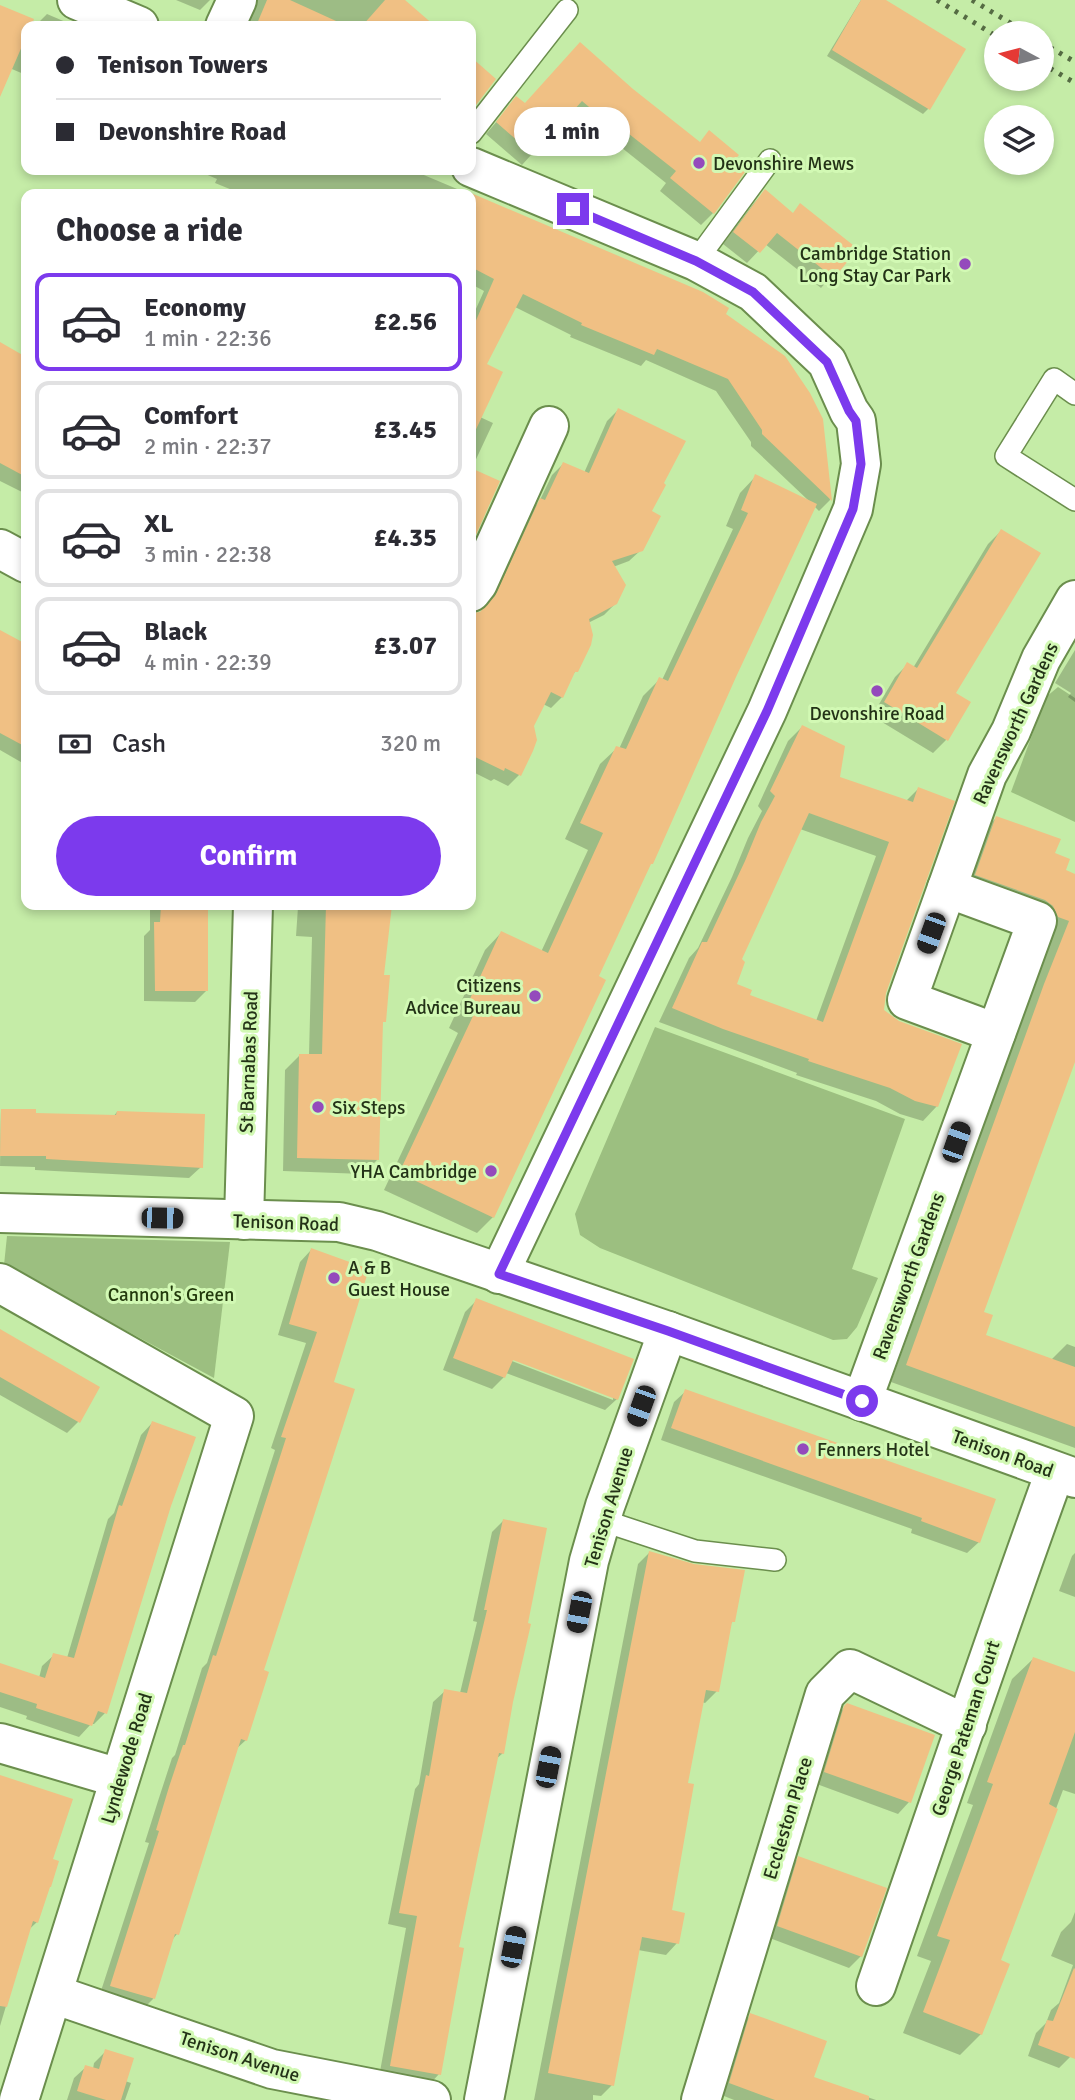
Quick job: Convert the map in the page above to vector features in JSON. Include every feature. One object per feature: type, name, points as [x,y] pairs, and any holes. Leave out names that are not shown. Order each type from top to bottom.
[{"type":"street","points":[[77,0],[127,21]]},
{"type":"street","points":[[227,21],[237,0]]},
{"type":"street","points":[[476,169],[696,261],[753,292],[827,362],[856,421],[861,464],[848,522],[767,711],[499,1274]]},
{"type":"street","points":[[476,586],[549,426]]},
{"type":"street","points":[[0,549],[21,560]]},
{"type":"street","name":"Ravensworth Gardens","points":[[996,1033],[907,1000],[987,775],[1010,731],[1041,659],[1075,600]]},
{"type":"street","name":"Ravensworth Gardens","points":[[862,1401],[907,1247],[996,1033],[1037,921],[947,888]]},
{"type":"street","name":"St Barnabas Road","points":[[244,1220],[253,910]]},
{"type":"street","name":"Tenison Road","points":[[0,1213],[339,1222],[377,1231],[668,1331],[1065,1475]]},
{"type":"street","name":"Lyndewode Road","points":[[0,1283],[234,1416],[19,2100]]},
{"type":"street","name":"Tenison Avenue","points":[[484,2100],[589,1561],[668,1331]]},
{"type":"street","name":"George Pateman Court","points":[[876,1986],[998,1628],[1065,1475]]},
{"type":"street","name":"Eccleston Place","points":[[701,2100],[825,1694],[850,1669],[967,1725]]},
{"type":"street","points":[[0,1742],[119,1778]]},
{"type":"street","name":"Tenison Avenue","points":[[53,1994],[272,2069],[431,2100]]},
{"type":"lane","points":[[476,128],[567,10]]},
{"type":"lane","points":[[696,261],[771,160]]},
{"type":"lane","points":[[1075,394],[1054,379],[1006,456],[1075,500]]},
{"type":"lane","points":[[601,1520],[695,1551],[775,1560]]},
{"type":"green space","points":[[1058,687],[1075,698],[1075,822],[1011,792],[1046,697]]},
{"type":"green space","points":[[655,1027],[905,1119],[852,1269],[878,1278],[857,1327],[847,1339],[833,1340],[600,1248],[580,1235],[575,1214]]},
{"type":"green space","name":"Cannon's Green","points":[[7,1236],[230,1242],[214,1378],[4,1265]]},
{"type":"building","points":[[267,0],[290,0],[336,21],[258,21]]},
{"type":"building","points":[[385,0],[405,0],[429,21],[366,21]]},
{"type":"building","points":[[861,0],[886,0],[966,49],[930,110],[832,50]]},
{"type":"building","points":[[0,5],[34,19],[21,21],[21,49],[0,97]]},
{"type":"building","name":"Devonshire Mews","points":[[580,42],[633,89],[700,142],[709,130],[739,155],[733,162],[745,172],[714,214],[670,178],[676,171],[624,130],[621,134],[582,101],[534,155],[496,122],[516,96],[525,103]]},
{"type":"building","points":[[476,61],[496,79],[476,105]]},
{"type":"building","points":[[765,189],[793,213],[800,203],[858,249],[834,278],[777,233],[760,253],[733,232]]},
{"type":"building","points":[[476,195],[703,292],[729,308],[726,314],[785,356],[810,393],[823,419],[832,501],[762,434],[762,430],[728,379],[657,349],[654,355],[581,325],[582,323],[523,294],[487,364],[503,372],[476,429],[476,320],[494,279],[476,270]]},
{"type":"building","points":[[0,342],[21,354],[21,474],[0,463]]},
{"type":"building","points":[[618,408],[686,441],[652,511],[661,516],[643,551],[612,561],[626,585],[617,604],[589,619],[593,635],[591,645],[563,698],[551,692],[534,726],[537,740],[521,776],[476,757],[476,612],[480,612],[495,596],[540,498],[545,500],[563,462],[589,473]]},
{"type":"building","points":[[476,470],[500,481],[476,535]]},
{"type":"building","points":[[755,474],[817,504],[599,976],[606,980],[494,1218],[399,1173],[473,1016],[464,1012],[501,931],[548,953],[603,833],[580,823],[616,746],[626,749],[659,677],[668,681],[748,513],[741,510]]},
{"type":"building","points":[[1001,529],[1041,553],[956,693],[971,702],[948,741],[884,702],[907,662],[917,668]]},
{"type":"building","points":[[0,630],[21,641],[21,744],[0,733]]},
{"type":"building","points":[[802,725],[845,746],[840,777],[913,802],[918,787],[955,801],[886,993],[884,1010],[899,1021],[962,1044],[938,1107],[915,1101],[890,1088],[808,1061],[809,1059],[672,1008],[702,942],[707,942],[775,796],[770,791]],"holes":[[[809,813],[889,842],[823,1022],[750,995],[752,990],[737,984],[745,962],[742,959]]]},
{"type":"building","points":[[996,816],[1061,839],[1055,853],[1070,859],[1066,870],[1075,874],[1075,1062],[984,1312],[993,1315],[986,1335],[1075,1367],[1075,1427],[906,1365],[1069,921],[1058,917],[1053,906],[1045,900],[975,875]]},
{"type":"building","points":[[161,910],[208,910],[208,991],[155,991],[154,922],[160,922]]},
{"type":"building","points":[[326,910],[391,910],[384,975],[390,975],[386,1022],[383,1022],[379,1160],[297,1158],[299,1054],[322,1054]]},
{"type":"building","points":[[1,1109],[36,1109],[36,1113],[116,1115],[117,1111],[205,1114],[203,1168],[46,1159],[46,1156],[0,1156]]},
{"type":"building","points":[[311,1248],[369,1269],[334,1382],[355,1389],[264,1670],[269,1672],[247,1741],[241,1739],[179,1935],[175,1934],[155,1999],[110,1986],[159,1831],[156,1830],[169,1787],[213,1655],[216,1656],[286,1438],[281,1437],[317,1332],[289,1324]]},
{"type":"building","points":[[476,1298],[634,1359],[618,1400],[513,1360],[505,1378],[453,1358]]},
{"type":"building","points":[[0,1329],[100,1387],[80,1423],[0,1377]]},
{"type":"building","points":[[685,1389],[996,1499],[980,1543],[921,1521],[922,1518],[671,1428]]},
{"type":"building","points":[[152,1421],[196,1437],[171,1506],[107,1714],[98,1711],[92,1726],[36,1708],[37,1704],[0,1692],[0,1663],[45,1678],[53,1653],[74,1658],[119,1505],[122,1506]]},
{"type":"building","points":[[503,1519],[547,1528],[528,1623],[531,1624],[504,1754],[499,1753],[459,1947],[464,1948],[441,2075],[390,2066],[417,1916],[399,1913],[426,1775],[429,1776],[444,1689],[467,1693],[487,1610],[484,1610]]},
{"type":"building","points":[[649,1551],[694,1564],[745,1570],[719,1692],[706,1690],[688,1783],[694,1784],[672,1910],[685,1913],[679,1944],[642,1937],[614,2086],[548,2073]]},
{"type":"building","points":[[1033,1657],[1075,1672],[1075,1732],[1049,1804],[1058,1809],[1001,1960],[1010,1964],[982,2035],[923,2012],[950,1940],[937,1936],[993,1784],[987,1782]]},
{"type":"building","points":[[847,1703],[935,1735],[911,1803],[824,1772]]},
{"type":"building","points":[[0,1775],[73,1799],[53,1859],[59,1861],[51,1887],[38,1923],[33,1921],[7,2007],[0,2006]]},
{"type":"building","points":[[798,1856],[887,1888],[862,1957],[777,1926]]},
{"type":"building","points":[[1074,1968],[1075,2059],[1038,2045],[1047,2020],[1053,2021]]},
{"type":"building","points":[[750,2013],[827,2041],[814,2077],[869,2096],[869,2100],[775,2100],[729,2083]]},
{"type":"building","points":[[105,2049],[134,2058],[121,2100],[106,2100],[77,2091],[85,2065],[99,2069]]},
{"type":"railway","points":[[937,0],[984,29]]},
{"type":"railway","points":[[972,0],[1007,21]]},
{"type":"railway","points":[[1054,50],[1075,62]]},
{"type":"railway","points":[[1054,71],[1075,83]]},
{"type":"place","name":"Devonshire Mews","points":[[699,163]]},
{"type":"place","name":"Cambridge Station Long Stay Car Park","points":[[965,264]]},
{"type":"place","name":"Devonshire Road","points":[[877,691]]},
{"type":"place","name":"Citizens Advice Bureau","points":[[535,996]]},
{"type":"place","name":"Six Steps","points":[[318,1107]]},
{"type":"place","name":"YHA Cambridge","points":[[491,1171]]},
{"type":"place","name":"A & B Guest House","points":[[334,1278]]},
{"type":"place","name":"Fenners Hotel","points":[[803,1449]]},
{"type":"route","points":[[573,209],[696,261],[753,292],[827,362],[856,421],[861,464],[853,509],[767,711],[499,1274],[862,1401]]}]
